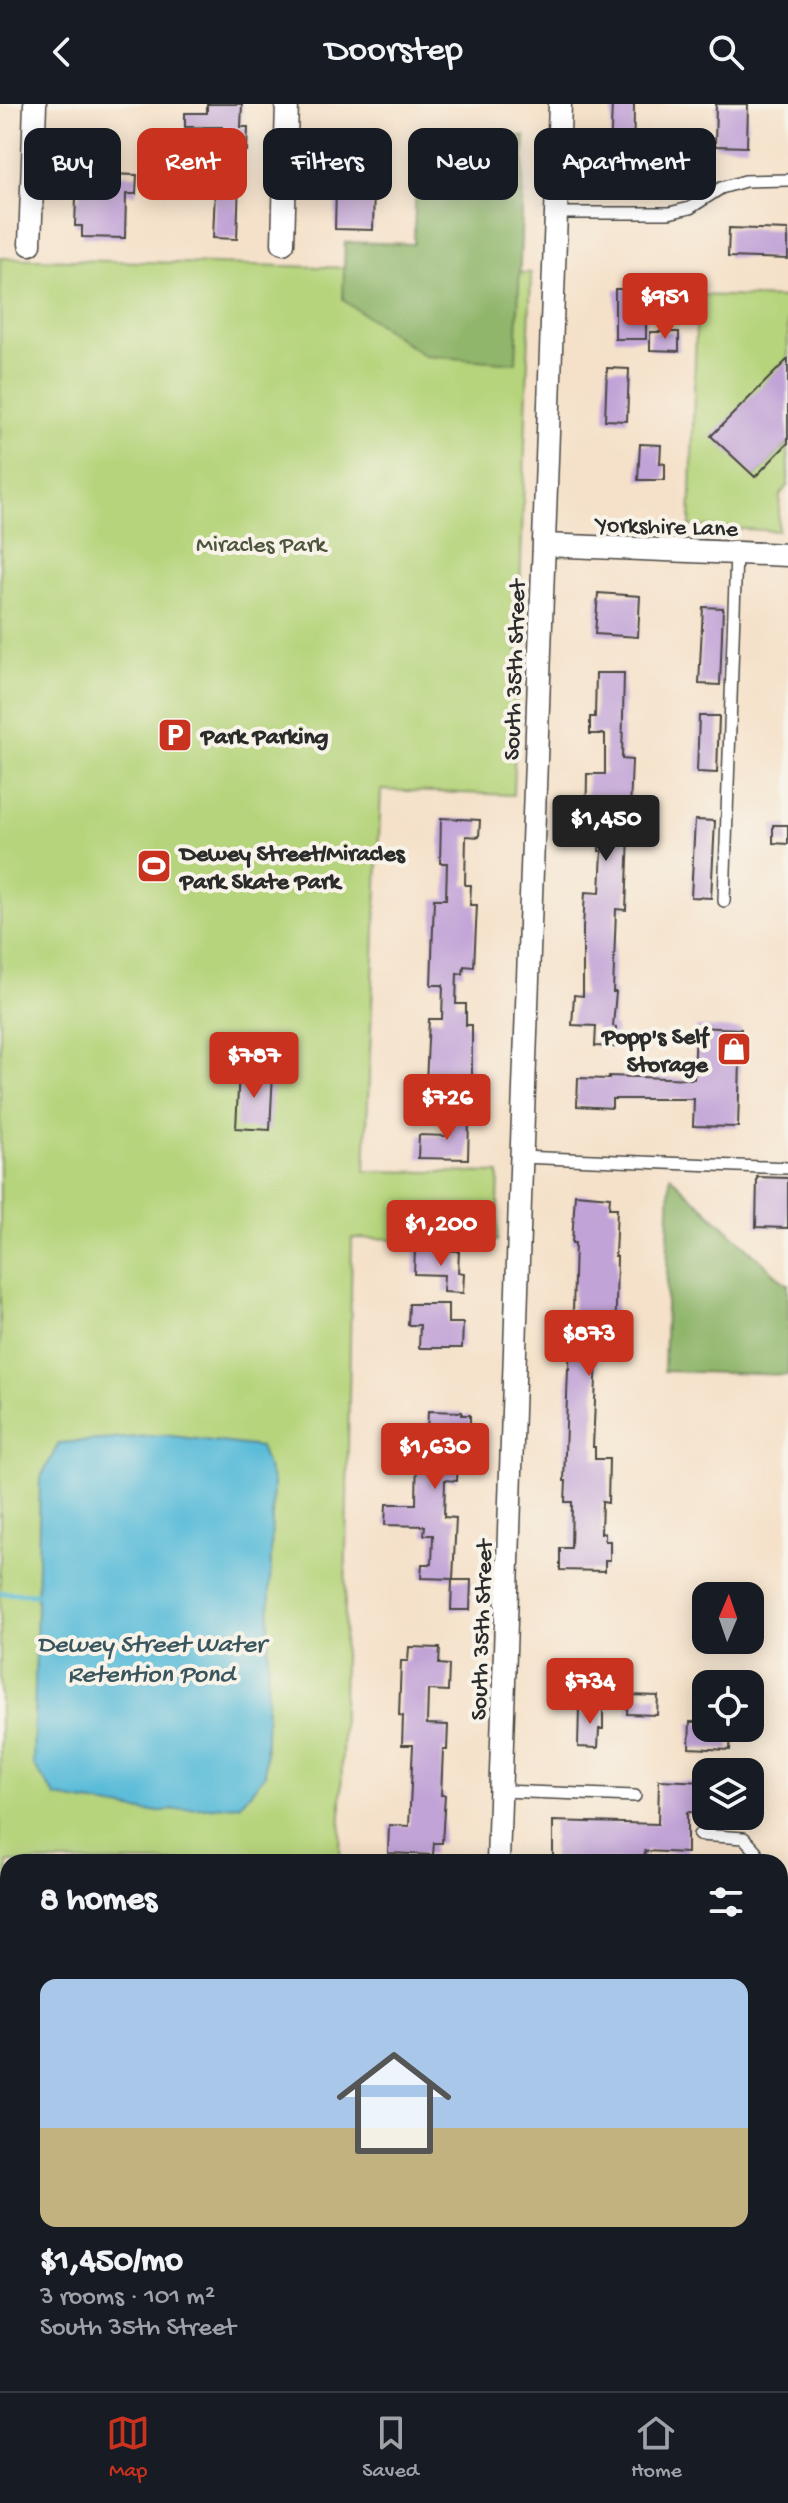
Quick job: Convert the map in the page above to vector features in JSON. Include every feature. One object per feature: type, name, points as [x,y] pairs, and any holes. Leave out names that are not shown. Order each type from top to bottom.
[{"type":"street","points":[[30,244],[35,104]]},
{"type":"street","points":[[283,243],[287,104]]},
{"type":"street","name":"South 35th Street","points":[[498,1854],[560,104]]},
{"type":"street","name":"Yorkshire Lane","points":[[544,545],[788,555]]},
{"type":"lane","points":[[556,213],[669,213],[690,208],[721,188],[745,181],[788,180]]},
{"type":"lane","points":[[724,901],[736,553]]},
{"type":"lane","points":[[521,1157],[788,1168]]},
{"type":"lane","points":[[501,1791],[635,1796]]},
{"type":"lane","points":[[699,1835],[744,1838],[756,1854]]},
{"type":"green space","points":[[518,136],[525,136],[516,363],[425,356],[343,300],[345,242],[414,244],[415,200],[518,200]]},
{"type":"green space","name":"Miracles Park","points":[[0,258],[531,273],[513,795],[381,790],[365,1171],[499,1173],[497,1241],[352,1238],[340,1854],[0,1854]]},
{"type":"green space","points":[[697,295],[788,298],[788,359],[755,477],[788,443],[788,485],[780,495],[778,531],[690,526]]},
{"type":"green space","points":[[670,1176],[788,1284],[788,1375],[664,1371]]},
{"type":"water","name":"Dewey Street Water Retention Pond","points":[[164,1435],[260,1447],[273,1482],[265,1775],[240,1805],[149,1812],[56,1797],[33,1764],[40,1479],[59,1443]]},
{"type":"building","points":[[207,104],[242,104],[241,127],[248,127],[247,151],[247,128],[185,127],[185,113],[207,113]]},
{"type":"building","points":[[612,104],[634,104],[634,128],[611,128]]},
{"type":"building","points":[[716,104],[748,104],[747,147],[716,146]]},
{"type":"building","points":[[121,174],[137,175],[136,194],[126,194],[125,238],[82,237],[82,226],[75,226],[76,200],[121,200]]},
{"type":"building","points":[[215,200],[238,200],[237,239],[213,238]]},
{"type":"building","points":[[336,200],[374,200],[373,230],[335,229]]},
{"type":"building","points":[[729,228],[788,230],[788,259],[728,257]]},
{"type":"building","points":[[615,289],[641,289],[641,298],[646,298],[646,339],[615,339]]},
{"type":"building","points":[[650,332],[679,332],[679,351],[650,350]]},
{"type":"building","points":[[788,359],[788,443],[755,477],[711,436]]},
{"type":"building","points":[[607,368],[629,369],[627,421],[605,420]]},
{"type":"building","points":[[640,444],[661,445],[660,463],[665,464],[665,480],[638,480]]},
{"type":"building","points":[[598,593],[640,596],[638,637],[595,634]]},
{"type":"building","points":[[703,607],[723,608],[720,685],[699,684]]},
{"type":"building","points":[[596,673],[624,673],[622,759],[632,760],[626,910],[616,909],[615,1047],[595,1046],[596,1026],[572,1025],[574,995],[583,996],[585,892],[600,893],[602,851],[599,851],[599,837],[586,836],[587,774],[605,774],[605,734],[590,734],[590,717],[595,717]]},
{"type":"building","points":[[699,716],[719,716],[717,773],[697,772]]},
{"type":"building","points":[[441,818],[480,820],[479,837],[466,836],[465,885],[471,885],[470,905],[477,905],[474,967],[464,966],[463,974],[457,973],[456,1004],[466,1004],[466,1025],[472,1025],[472,1084],[454,1083],[453,1106],[425,1105],[429,1019],[442,1019],[443,985],[431,985],[434,899],[446,899],[447,863],[440,863]]},
{"type":"building","points":[[695,820],[715,821],[711,898],[691,897]]},
{"type":"building","points":[[773,825],[788,825],[788,844],[773,843]]},
{"type":"building","points":[[696,1027],[741,1029],[738,1127],[693,1126],[694,1099],[612,1099],[612,1108],[577,1106],[578,1078],[694,1079]]},
{"type":"building","points":[[239,1071],[273,1073],[270,1130],[236,1128]]},
{"type":"building","points":[[447,1118],[469,1119],[468,1159],[418,1158],[419,1135],[447,1136]]},
{"type":"building","points":[[757,1177],[788,1178],[788,1228],[756,1227]]},
{"type":"building","points":[[575,1194],[610,1197],[609,1208],[617,1208],[615,1356],[597,1356],[593,1447],[595,1459],[609,1459],[608,1503],[602,1502],[601,1533],[605,1533],[605,1541],[610,1541],[610,1560],[605,1560],[605,1571],[560,1570],[560,1548],[571,1548],[572,1502],[565,1502],[564,1481],[573,1312]]},
{"type":"building","points":[[415,1249],[459,1251],[458,1272],[464,1273],[463,1293],[443,1292],[444,1275],[414,1274]]},
{"type":"building","points":[[409,1304],[448,1304],[448,1323],[463,1323],[462,1348],[419,1348],[420,1325],[408,1325]]},
{"type":"building","points":[[428,1411],[470,1415],[470,1434],[459,1437],[457,1481],[445,1480],[444,1517],[456,1518],[453,1579],[421,1578],[422,1564],[432,1564],[433,1535],[424,1535],[425,1526],[385,1525],[386,1504],[416,1504],[417,1455],[426,1456]]},
{"type":"building","points":[[452,1580],[471,1580],[470,1610],[451,1610]]},
{"type":"building","points":[[409,1647],[440,1648],[439,1664],[449,1665],[448,1691],[428,1690],[427,1724],[448,1725],[447,1750],[443,1750],[441,1795],[445,1795],[442,1843],[434,1843],[433,1854],[388,1853],[389,1825],[409,1826],[413,1745],[402,1745],[403,1716],[399,1715],[401,1661],[408,1661]]},
{"type":"building","points":[[628,1695],[658,1696],[657,1715],[627,1714]]},
{"type":"building","points":[[579,1707],[603,1707],[603,1729],[599,1729],[598,1748],[578,1747]]},
{"type":"building","points":[[690,1722],[692,1742],[730,1742],[730,1750],[689,1748]]},
{"type":"building","points":[[659,1780],[692,1781],[692,1812],[687,1812],[687,1853],[553,1854],[553,1821],[658,1824]]},
{"type":"waterway","points":[[0,1593],[36,1594]]},
{"type":"place","name":"Park Parking","points":[[175,735]]},
{"type":"place","name":"Dewey Street/Miracles Park Skate Park","points":[[154,866]]},
{"type":"place","name":"Popp's Self Storage","points":[[734,1049]]}]
